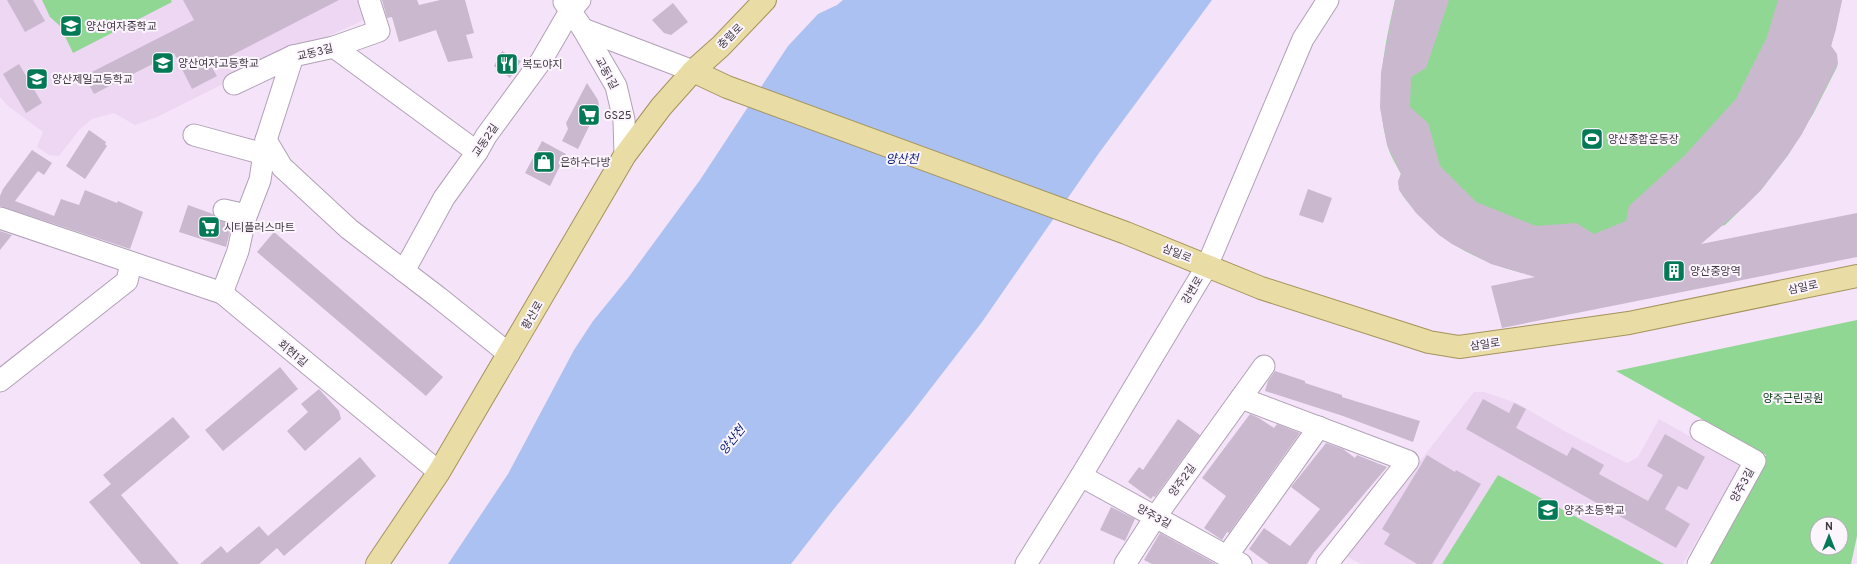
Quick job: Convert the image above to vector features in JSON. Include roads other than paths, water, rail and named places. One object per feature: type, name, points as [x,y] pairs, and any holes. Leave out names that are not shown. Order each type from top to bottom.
[{"type":"main road","name":"충렬로","points":[[693,71],[721,46],[765,0]]},
{"type":"main road","name":"삼일로","points":[[693,71],[728,87],[1120,231],[1261,288],[1429,342],[1459,347],[1629,323],[1857,276]]},
{"type":"main road","name":"황산로","points":[[377,564],[439,472],[624,155],[661,107],[693,71]]},
{"type":"street","name":"교동3길","points":[[222,293],[238,251],[246,215],[260,180],[265,147],[293,56],[334,47],[379,31],[369,0]]},
{"type":"street","name":"강변로","points":[[1026,564],[1081,476],[1207,266],[1303,39],[1328,0]]},
{"type":"street","name":"교동1길","points":[[571,4],[583,30],[619,94],[624,120],[624,155]]},
{"type":"street","name":"교동2길","points":[[404,271],[444,198],[477,152],[486,136],[541,61],[571,4]]},
{"type":"street","points":[[583,30],[693,71]]},
{"type":"street","points":[[334,47],[477,152]]},
{"type":"street","points":[[234,84],[293,56]]},
{"type":"street","points":[[194,135],[265,147],[282,168],[349,229],[509,354]]},
{"type":"street","points":[[224,210],[246,215]]},
{"type":"street","name":"회현1길","points":[[0,218],[222,293],[439,472]]},
{"type":"street","points":[[0,381],[126,280],[131,263]]},
{"type":"street","name":"양주2길","points":[[1125,564],[1156,516],[1264,366]]},
{"type":"street","points":[[1241,398],[1408,460],[1327,564]]},
{"type":"street","name":"양주3길","points":[[1081,476],[1234,560],[1319,426]]},
{"type":"street","name":"양주3길","points":[[1698,564],[1755,461],[1701,431]]},
{"type":"water","name":"양산천","points":[[843,0],[1212,0],[1099,153],[982,322],[911,414],[791,564],[448,564],[508,474],[574,350],[593,321],[628,278],[700,180],[788,46],[818,14],[837,5]]},
{"type":"place","name":"양산여자중학교","points":[[71,26]]},
{"type":"place","name":"양산여자고등학교","points":[[163,63]]},
{"type":"place","name":"복도야지","points":[[507,64]]},
{"type":"place","name":"양산제일고등학교","points":[[37,79]]},
{"type":"place","name":"GS25","points":[[589,115]]},
{"type":"place","name":"양산종합운동장","points":[[1592,139]]},
{"type":"place","name":"은하수다방","points":[[544,162]]},
{"type":"place","name":"시티플러스마트","points":[[209,227]]},
{"type":"place","name":"양산중앙역","points":[[1674,271]]},
{"type":"place","name":"양주초등학교","points":[[1548,510]]},
{"type":"park label","name":"양주근린공원","points":[[1793,398]]}]
